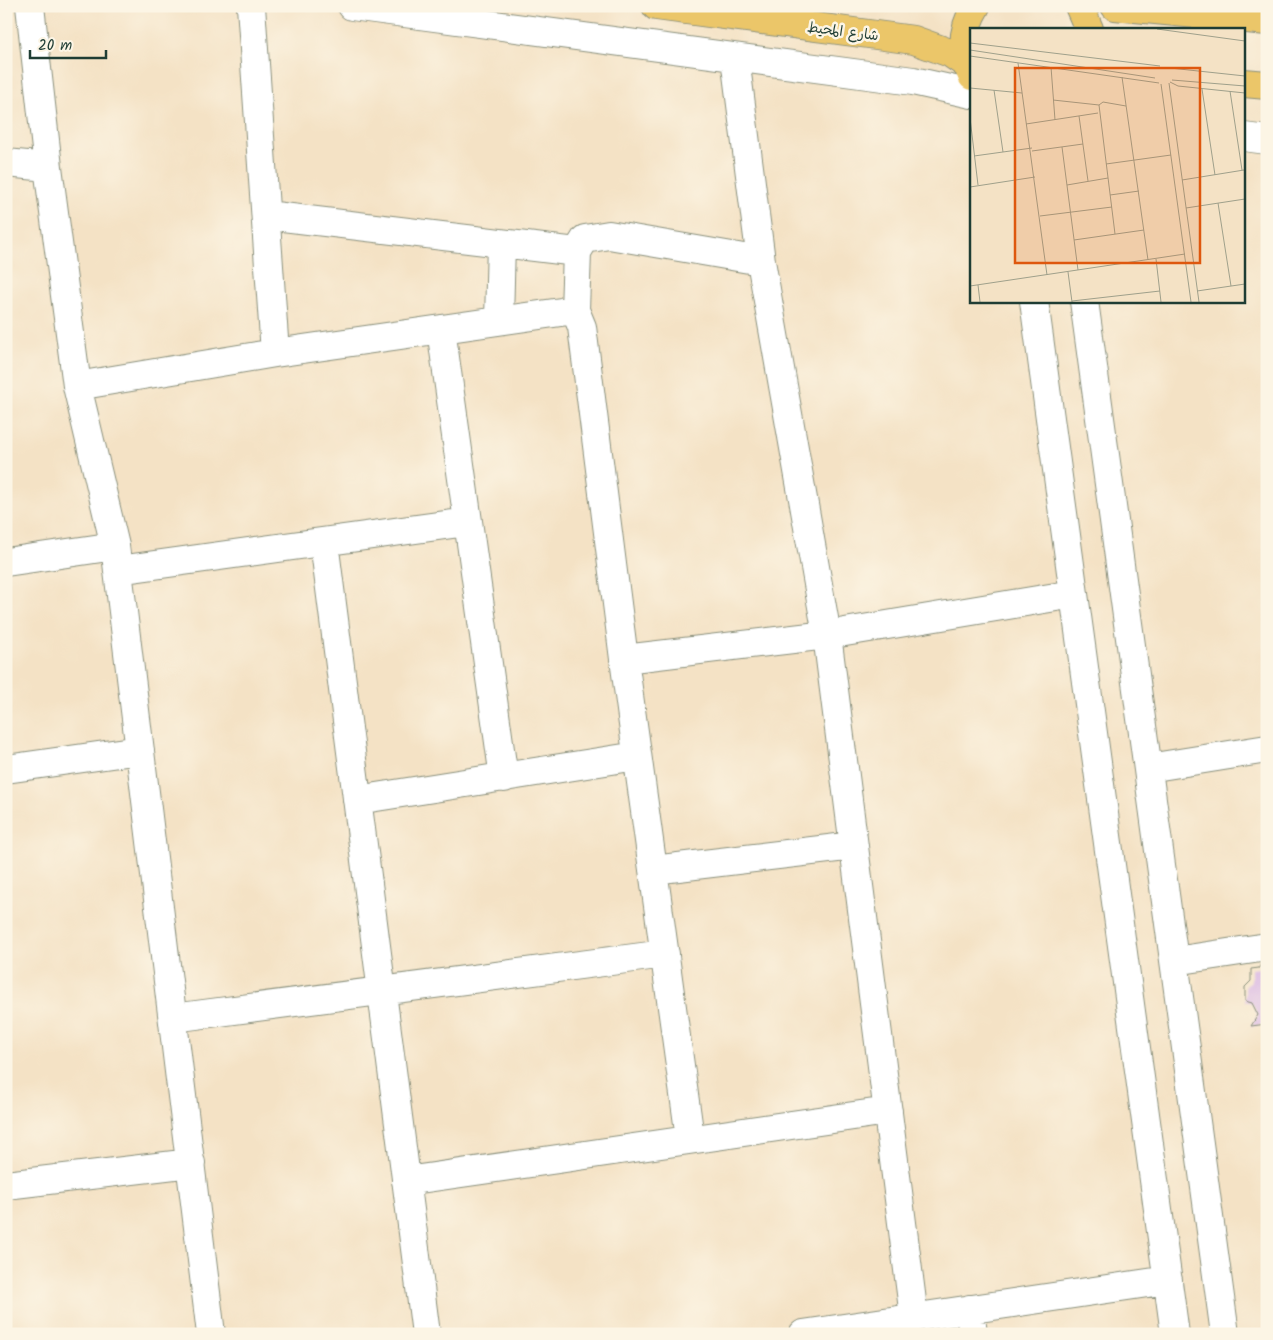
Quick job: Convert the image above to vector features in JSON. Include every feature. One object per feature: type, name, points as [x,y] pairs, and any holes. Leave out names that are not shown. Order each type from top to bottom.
[{"type":"main road","name":"شارع المحيط","points":[[656,6],[696,9],[914,40],[932,45],[969,70]]},
{"type":"main road","points":[[969,70],[963,49],[964,34],[968,19],[976,6]]},
{"type":"main road","points":[[1079,6],[1089,28]]},
{"type":"main road","points":[[1115,6],[1267,21]]},
{"type":"main road","points":[[1246,83],[1267,85]]},
{"type":"street","points":[[30,6],[48,166],[77,386],[116,558],[211,1334]]},
{"type":"street","points":[[251,6],[275,353]]},
{"type":"street","points":[[352,6],[913,81],[970,94]]},
{"type":"street","points":[[735,58],[761,261],[827,635],[914,1317]]},
{"type":"street","points":[[1246,138],[1267,140]]},
{"type":"street","points":[[6,162],[48,166]]},
{"type":"street","points":[[266,215],[577,252]]},
{"type":"street","points":[[690,1138],[624,659],[582,327],[574,310],[577,252],[585,239],[609,235],[761,261]]},
{"type":"street","points":[[499,320],[501,243]]},
{"type":"street","points":[[1034,302],[1175,1334]]},
{"type":"street","points":[[1084,302],[1225,1334]]},
{"type":"street","points":[[77,386],[275,353],[574,310]]},
{"type":"street","points":[[441,329],[504,778]]},
{"type":"street","points":[[6,562],[116,558],[324,542],[467,522]]},
{"type":"street","points":[[324,542],[426,1334]]},
{"type":"street","points":[[624,659],[827,635],[1074,594]]},
{"type":"street","points":[[1148,768],[1267,749]]},
{"type":"street","points":[[6,769],[140,750]]},
{"type":"street","points":[[357,800],[637,756]]},
{"type":"street","points":[[653,870],[854,846]]},
{"type":"street","points":[[1175,961],[1267,947]]},
{"type":"street","points":[[173,1018],[665,954]]},
{"type":"street","points":[[406,1181],[690,1138],[888,1111]]},
{"type":"street","points":[[6,1185],[191,1164]]},
{"type":"street","points":[[803,1334],[914,1317],[972,1322],[1168,1280]]},
{"type":"building","points":[[1267,960],[1267,1024],[1251,1026],[1258,1015],[1252,1003],[1245,1001],[1245,987],[1251,981],[1251,969],[1259,968],[1262,961]]}]
